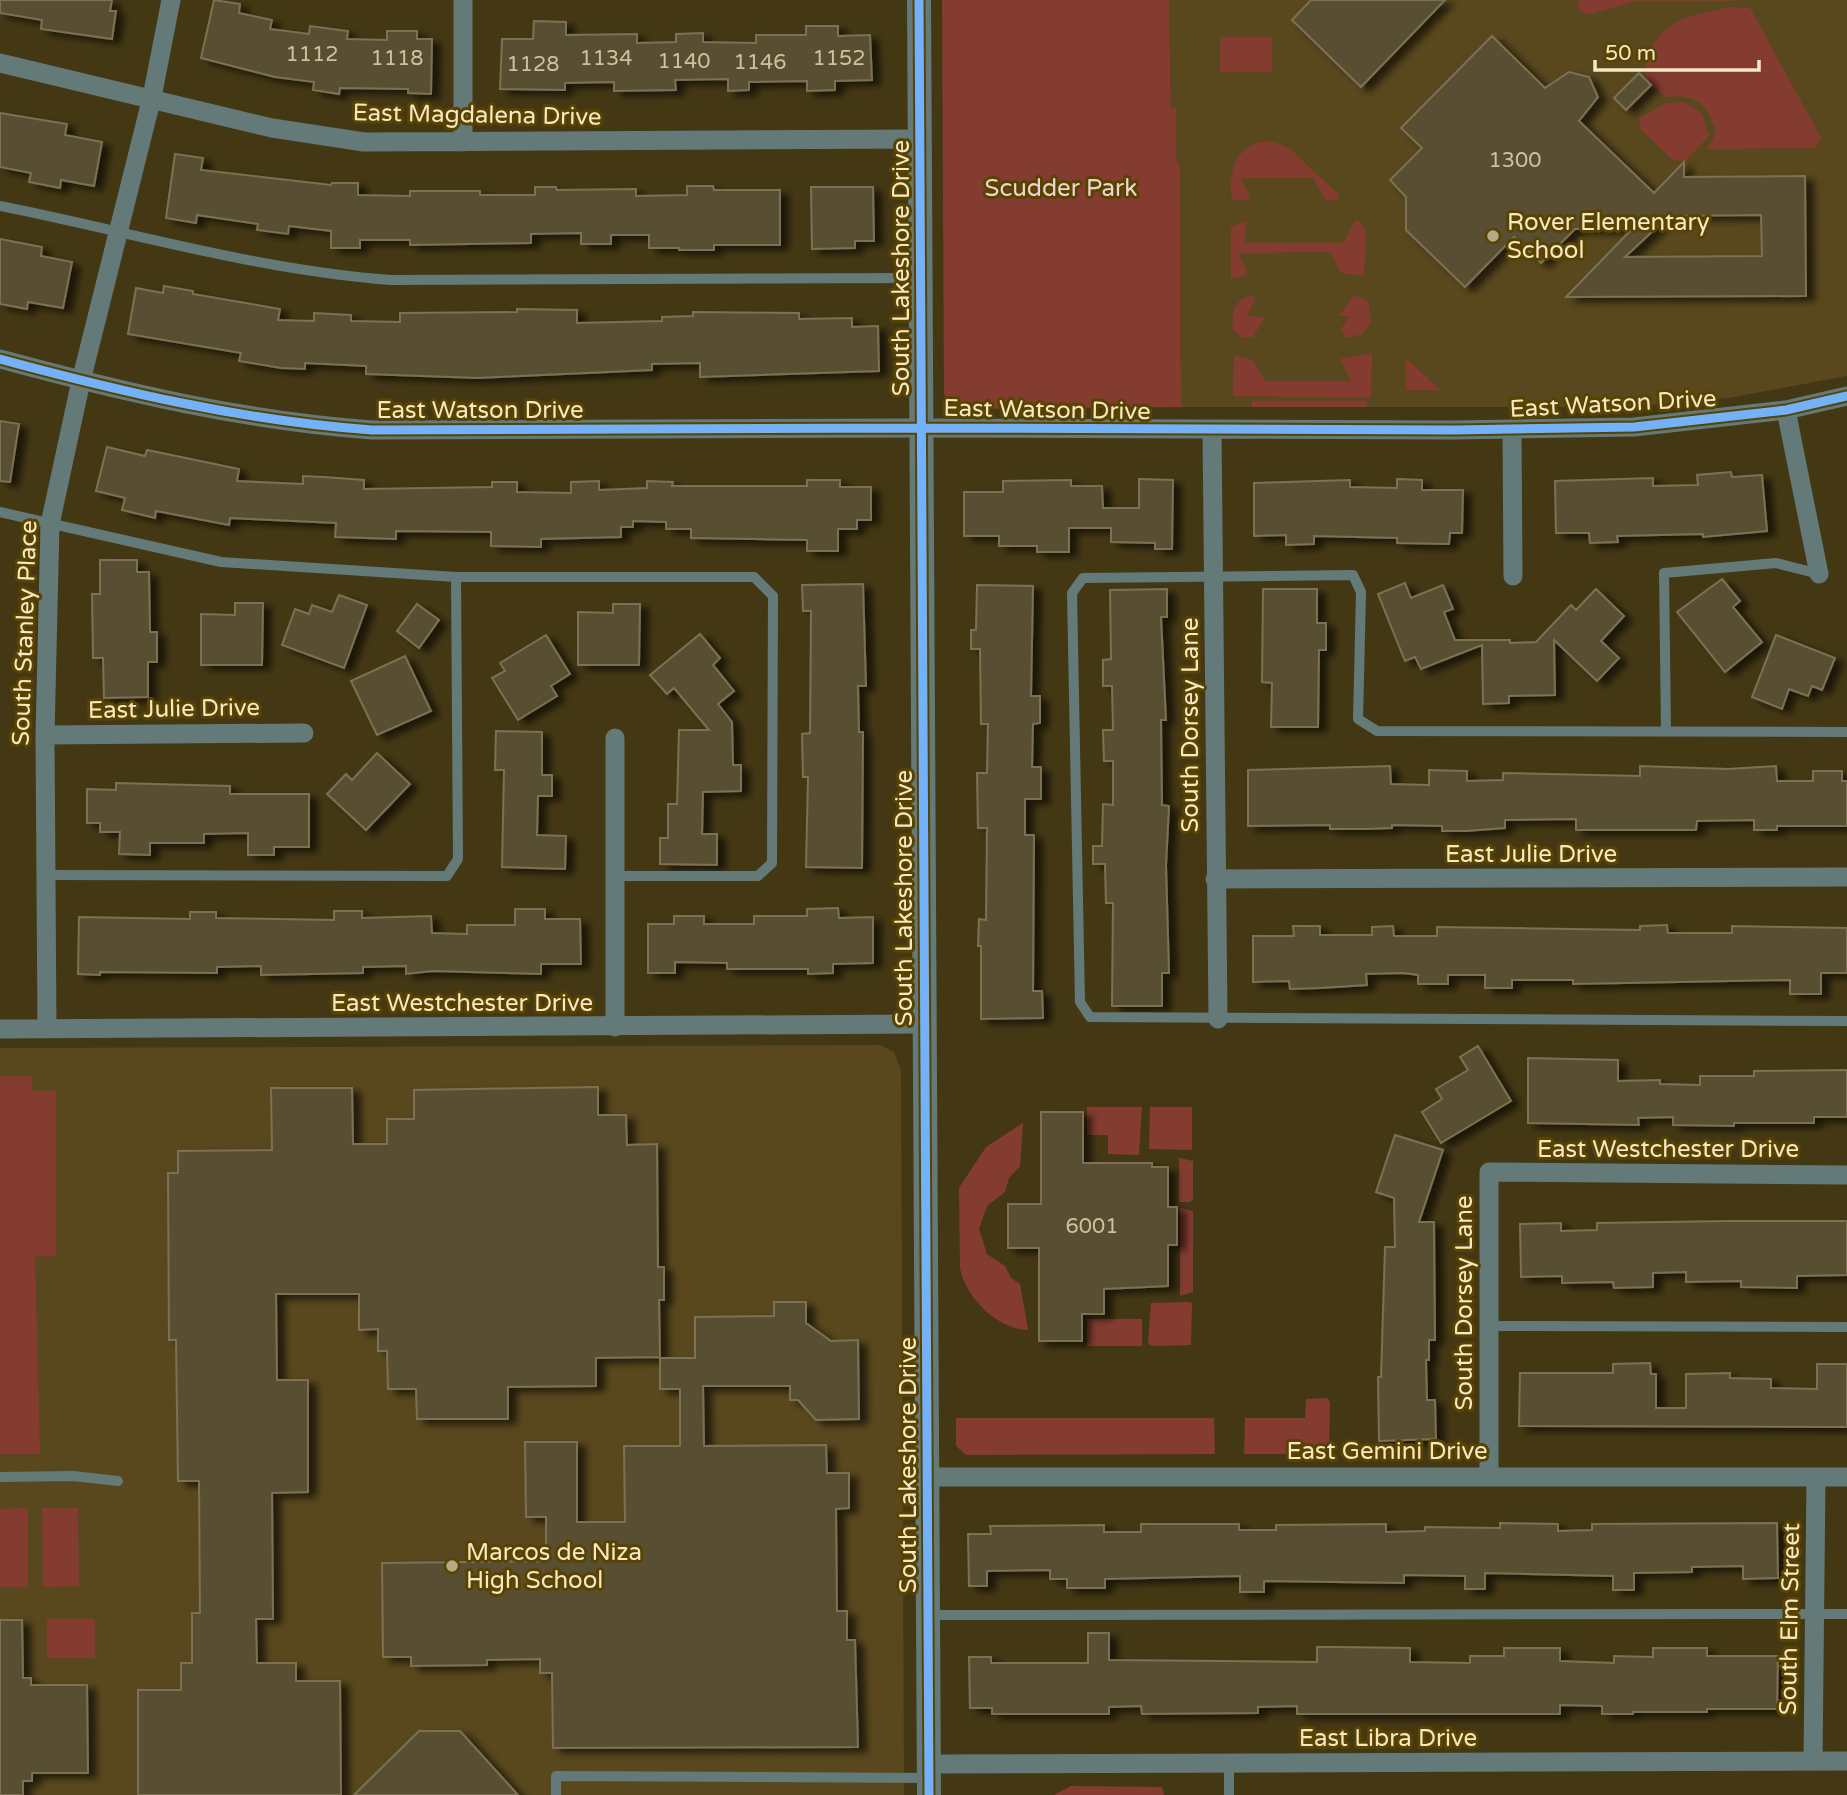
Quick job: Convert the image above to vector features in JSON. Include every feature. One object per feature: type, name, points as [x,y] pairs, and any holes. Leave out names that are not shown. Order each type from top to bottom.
[{"type":"street","name":"South Stanley Place","points":[[47,1029],[45,735],[50,524],[81,381],[152,97],[171,0]]},
{"type":"street","points":[[463,0],[463,142]]},
{"type":"street","name":"South Lakeshore Drive","points":[[919,0],[929,1779]]},
{"type":"street","name":"East Magdalena Drive","points":[[0,63],[152,97],[272,128],[364,142],[920,139]]},
{"type":"street","name":"East Watson Drive","points":[[0,359],[81,381],[229,413],[306,425],[372,430],[1634,427],[1786,410],[1847,396]]},
{"type":"street","points":[[1786,410],[1819,574]]},
{"type":"street","name":"East Watson Drive","points":[[1512,429],[1513,576]]},
{"type":"street","name":"South Dorsey Lane","points":[[1212,430],[1218,1019]]},
{"type":"street","name":"East Julie Drive","points":[[45,735],[304,733]]},
{"type":"street","points":[[615,738],[615,1027]]},
{"type":"street","name":"East Julie Drive","points":[[1216,878],[1847,877]]},
{"type":"street","name":"East Westchester Drive","points":[[0,1029],[924,1024]]},
{"type":"street","name":"South Dorsey Lane","points":[[1489,1172],[1489,1475]]},
{"type":"street","name":"East Westchester Drive","points":[[1489,1172],[1847,1175]]},
{"type":"street","name":"East Gemini Drive","points":[[927,1477],[1847,1477]]},
{"type":"street","name":"South Elm Street","points":[[1813,1761],[1816,1477]]},
{"type":"street","name":"East Libra Drive","points":[[929,1779],[1229,1763],[1847,1761]]},
{"type":"lane","points":[[0,206],[249,262],[322,275],[391,280],[920,278]]},
{"type":"lane","points":[[0,512],[220,562],[456,578],[754,577],[774,596],[772,863],[758,876],[615,876]]},
{"type":"lane","points":[[1666,732],[1664,573],[1776,563],[1819,574]]},
{"type":"lane","points":[[1847,732],[1377,731],[1358,719],[1361,592],[1353,575],[1083,578],[1072,593],[1080,1002],[1090,1017],[1847,1021]]},
{"type":"lane","points":[[46,875],[447,876],[458,859],[456,578]]},
{"type":"lane","points":[[1489,1326],[1847,1327]]},
{"type":"lane","points":[[0,1477],[73,1476],[118,1480]]},
{"type":"lane","points":[[928,1615],[1847,1614]]},
{"type":"lane","points":[[1229,1763],[1229,1795]]},
{"type":"lane","points":[[556,1795],[556,1776],[929,1779]]},
{"type":"shaded area","name":"Rover Elementary School","points":[[1169,0],[1847,0],[1847,376],[1728,398],[1621,407],[1181,407],[1180,167],[1176,157],[1176,109],[1171,108]]},
{"type":"shaded area","name":"Marcos de Niza High School","points":[[880,1045],[894,1052],[901,1070],[904,1795],[0,1795],[0,1048]]},
{"type":"green space","name":"Scudder Park","points":[[942,0],[1169,0],[1171,108],[1176,108],[1176,157],[1180,167],[1181,402],[1184,407],[950,407],[944,393]]},
{"type":"green space","points":[[1578,0],[1733,1],[1636,1],[1588,15],[1579,10]]},
{"type":"green space","points":[[1731,7],[1750,8],[1821,138],[1815,148],[1707,149],[1716,133],[1705,108],[1692,99],[1665,97],[1646,80],[1646,67],[1652,48],[1666,29],[1685,18]]},
{"type":"green space","points":[[1220,37],[1272,37],[1272,72],[1220,72]]},
{"type":"green space","points":[[1685,102],[1702,114],[1709,136],[1685,161],[1673,160],[1640,129],[1639,118],[1667,103]]},
{"type":"green space","points":[[1268,141],[1288,147],[1339,195],[1338,200],[1326,201],[1313,178],[1241,178],[1251,199],[1232,201],[1231,180],[1236,161],[1248,148]]},
{"type":"green space","points":[[1356,220],[1361,222],[1366,234],[1364,276],[1341,273],[1330,252],[1238,253],[1247,271],[1244,276],[1231,279],[1231,227],[1247,221],[1244,243],[1343,243]]},
{"type":"green space","points":[[1354,295],[1368,301],[1371,323],[1362,334],[1346,338],[1341,329],[1349,316],[1339,316]]},
{"type":"green space","points":[[1254,296],[1255,301],[1246,316],[1265,317],[1253,337],[1243,338],[1233,330],[1234,312],[1238,302]]},
{"type":"green space","points":[[1372,353],[1371,398],[1233,396],[1234,355],[1253,361],[1265,381],[1351,381],[1340,359]]},
{"type":"green space","points":[[1406,358],[1440,390],[1406,390]]},
{"type":"green space","points":[[1252,401],[1367,401],[1367,407],[1252,407]]},
{"type":"green space","points":[[0,1076],[32,1076],[32,1091],[56,1091],[56,1256],[35,1257],[40,1454],[0,1454]]},
{"type":"green space","points":[[1087,1107],[1142,1107],[1139,1155],[1108,1154],[1108,1135],[1087,1135]]},
{"type":"green space","points":[[1150,1107],[1192,1107],[1192,1150],[1149,1149]]},
{"type":"green space","points":[[1023,1123],[1020,1166],[1009,1178],[1005,1192],[987,1206],[979,1229],[987,1254],[1005,1266],[1011,1278],[1020,1284],[1028,1330],[1005,1324],[985,1310],[969,1290],[960,1268],[959,1188],[986,1147]]},
{"type":"green space","points":[[1179,1158],[1193,1161],[1193,1199],[1190,1202],[1179,1202]]},
{"type":"green space","points":[[1180,1208],[1193,1211],[1193,1292],[1180,1296]]},
{"type":"green space","points":[[1151,1303],[1192,1303],[1191,1345],[1148,1344]]},
{"type":"green space","points":[[1087,1319],[1142,1319],[1142,1346],[1087,1346]]},
{"type":"green space","points":[[1327,1398],[1330,1402],[1329,1454],[1244,1454],[1245,1418],[1305,1418],[1306,1399]]},
{"type":"green space","points":[[956,1418],[1214,1418],[1215,1454],[966,1455],[956,1446]]},
{"type":"green space","points":[[28,1508],[28,1587],[0,1587],[0,1509]]},
{"type":"green space","points":[[42,1508],[78,1508],[79,1586],[43,1587]]},
{"type":"green space","points":[[47,1619],[95,1619],[95,1658],[47,1658]]},
{"type":"green space","points":[[1071,1786],[1162,1787],[1164,1795],[1054,1795]]},
{"type":"building","points":[[0,0],[112,0],[110,11],[116,11],[112,39],[41,29],[42,20],[0,13]]},
{"type":"building","points":[[214,0],[240,4],[239,13],[272,20],[270,29],[309,34],[310,26],[348,31],[347,39],[387,40],[387,31],[417,31],[417,39],[432,39],[431,94],[408,93],[408,89],[340,88],[339,94],[313,90],[314,82],[275,77],[201,58]]},
{"type":"building","points":[[1311,0],[1445,0],[1361,87],[1292,20]]},
{"type":"building","points":[[534,21],[566,22],[566,35],[637,34],[637,43],[676,42],[676,34],[703,33],[703,42],[756,43],[756,35],[806,35],[806,26],[838,26],[838,36],[870,35],[872,80],[835,81],[835,90],[807,91],[807,81],[749,82],[749,90],[728,91],[728,79],[675,80],[676,90],[614,91],[614,82],[565,83],[565,90],[500,89],[502,39],[533,39]]},
{"type":"building","points":[[1492,36],[1545,88],[1569,72],[1589,77],[1598,97],[1579,121],[1654,193],[1684,162],[1684,177],[1805,176],[1806,296],[1566,297],[1632,229],[1575,229],[1541,263],[1514,237],[1465,287],[1406,230],[1406,197],[1390,180],[1422,148],[1401,128]],"holes":[[[1761,215],[1762,256],[1625,257],[1669,216]]]},
{"type":"building","points":[[1639,73],[1651,85],[1626,110],[1614,98]]},
{"type":"building","points":[[0,113],[67,124],[65,135],[102,142],[94,186],[61,180],[60,188],[29,182],[31,173],[0,167]]},
{"type":"building","points":[[175,154],[203,158],[201,170],[331,185],[358,183],[358,195],[410,196],[410,191],[480,191],[480,195],[535,195],[535,187],[556,187],[557,190],[636,189],[636,196],[687,195],[687,186],[713,186],[714,190],[780,190],[780,245],[714,245],[714,250],[679,250],[649,248],[649,235],[611,235],[611,244],[581,244],[581,233],[531,234],[531,243],[410,245],[410,240],[360,240],[360,248],[331,248],[331,231],[289,226],[288,234],[257,230],[258,224],[197,215],[196,223],[166,218]]},
{"type":"building","points":[[811,187],[873,187],[874,241],[855,241],[855,248],[812,249]]},
{"type":"building","points":[[0,239],[42,247],[41,256],[72,262],[63,308],[28,302],[27,309],[0,304]]},
{"type":"building","points":[[164,286],[193,291],[193,294],[280,309],[278,320],[314,321],[314,313],[351,315],[351,321],[400,322],[400,313],[517,312],[517,309],[577,310],[577,323],[662,321],[662,317],[693,316],[693,312],[799,313],[799,319],[852,318],[852,327],[878,326],[879,371],[700,377],[700,363],[652,364],[652,370],[478,378],[366,374],[366,366],[305,363],[305,369],[281,368],[239,361],[241,353],[128,334],[136,288],[163,293]]},
{"type":"building","points":[[0,421],[19,424],[10,482],[0,481]]},
{"type":"building","points":[[107,447],[145,456],[147,450],[239,469],[237,481],[303,484],[303,476],[324,477],[364,480],[364,489],[492,487],[492,482],[517,482],[517,492],[571,493],[571,482],[599,481],[599,490],[647,488],[647,481],[673,482],[672,486],[807,486],[807,480],[840,480],[840,487],[871,487],[871,520],[857,520],[857,529],[838,529],[838,551],[807,551],[807,540],[691,538],[691,529],[666,529],[666,522],[633,521],[633,527],[621,527],[621,537],[541,539],[541,547],[491,546],[491,532],[396,531],[396,539],[335,537],[336,523],[230,518],[229,525],[156,511],[155,518],[122,510],[125,498],[96,491]]},
{"type":"building","points":[[1731,472],[1732,477],[1762,475],[1767,531],[1703,537],[1703,534],[1617,536],[1618,542],[1590,543],[1589,533],[1556,533],[1555,481],[1653,478],[1653,486],[1698,485],[1697,475]]},
{"type":"building","points":[[1139,479],[1173,480],[1172,549],[1155,549],[1155,543],[1111,542],[1111,528],[1069,528],[1069,552],[1037,552],[1037,546],[999,546],[999,536],[964,536],[964,492],[1003,492],[1003,481],[1071,480],[1071,486],[1102,486],[1103,508],[1139,508]]},
{"type":"building","points":[[1397,479],[1422,480],[1422,490],[1463,490],[1462,533],[1450,533],[1449,544],[1397,543],[1397,538],[1314,536],[1314,544],[1286,545],[1286,535],[1254,536],[1254,483],[1350,480],[1350,487],[1397,488]]},
{"type":"building","points":[[100,560],[137,560],[137,572],[149,572],[150,632],[157,632],[157,662],[148,662],[148,697],[104,698],[103,658],[93,658],[92,594],[100,594]]},
{"type":"building","points":[[1722,579],[1740,601],[1733,607],[1762,642],[1725,672],[1677,612]]},
{"type":"building","points":[[1405,583],[1411,598],[1443,585],[1453,609],[1444,612],[1455,640],[1510,640],[1510,643],[1536,642],[1571,605],[1576,610],[1596,589],[1624,616],[1601,641],[1619,658],[1597,681],[1554,640],[1555,695],[1509,696],[1509,703],[1483,704],[1482,645],[1421,669],[1415,657],[1405,661],[1378,594]]},
{"type":"building","points":[[863,584],[866,686],[858,686],[859,732],[863,732],[862,868],[806,867],[808,777],[803,777],[802,734],[810,733],[811,611],[803,611],[802,585]]},
{"type":"building","points":[[977,585],[1033,586],[1031,696],[1040,696],[1040,723],[1033,724],[1032,767],[1041,767],[1041,799],[1025,799],[1025,835],[1034,835],[1033,991],[1042,991],[1043,1018],[981,1019],[981,946],[978,946],[979,919],[986,920],[987,828],[978,828],[977,773],[987,773],[988,724],[981,724],[980,649],[971,649],[971,630],[976,630]]},
{"type":"building","points":[[1167,589],[1167,617],[1161,617],[1166,720],[1161,720],[1162,805],[1169,806],[1166,865],[1169,973],[1162,973],[1162,1006],[1112,1006],[1113,903],[1106,903],[1105,864],[1093,864],[1093,846],[1102,846],[1103,804],[1113,805],[1113,761],[1104,761],[1103,730],[1113,730],[1112,686],[1103,686],[1103,660],[1111,659],[1110,590]]},
{"type":"building","points":[[1263,589],[1317,589],[1317,623],[1326,623],[1326,650],[1319,650],[1318,727],[1271,727],[1272,683],[1262,682]]},
{"type":"building","points":[[339,595],[367,605],[344,668],[282,645],[295,609],[309,614],[312,605],[332,612]]},
{"type":"building","points":[[235,603],[263,603],[262,665],[201,665],[201,614],[235,615]]},
{"type":"building","points":[[417,604],[439,620],[419,648],[397,631]]},
{"type":"building","points":[[613,604],[640,604],[639,665],[578,665],[578,612],[613,613]]},
{"type":"building","points":[[700,634],[720,658],[713,665],[734,691],[718,704],[732,722],[733,765],[741,765],[741,791],[703,792],[702,834],[717,834],[717,865],[660,864],[660,838],[668,838],[668,804],[677,804],[679,730],[709,730],[674,688],[667,694],[650,675]]},
{"type":"building","points":[[546,635],[570,674],[551,686],[557,696],[518,720],[492,678],[505,671],[500,663]]},
{"type":"building","points":[[1776,635],[1835,658],[1822,690],[1812,686],[1808,696],[1789,689],[1782,709],[1752,697]]},
{"type":"building","points":[[405,656],[431,711],[377,735],[351,681]]},
{"type":"building","points":[[496,731],[542,732],[542,775],[552,775],[552,796],[538,796],[537,835],[566,836],[565,869],[502,867],[504,770],[495,770]]},
{"type":"building","points":[[377,753],[410,784],[366,830],[327,794],[346,774],[352,780]]},
{"type":"building","points":[[1390,766],[1391,784],[1429,785],[1429,770],[1467,771],[1467,781],[1503,780],[1503,773],[1640,776],[1640,766],[1728,769],[1776,766],[1777,781],[1813,781],[1813,771],[1842,771],[1842,781],[1847,781],[1847,826],[1777,826],[1777,830],[1754,830],[1754,820],[1697,821],[1696,830],[1576,830],[1576,819],[1505,820],[1505,828],[1466,831],[1442,831],[1442,826],[1392,825],[1392,828],[1330,829],[1330,825],[1248,826],[1248,770]]},
{"type":"building","points":[[116,783],[230,786],[230,794],[309,794],[309,847],[274,847],[274,855],[248,855],[248,833],[204,834],[204,843],[150,843],[150,855],[119,854],[120,832],[100,832],[100,823],[87,823],[87,789],[116,790]]},
{"type":"building","points":[[838,908],[839,918],[873,917],[873,963],[833,964],[833,973],[808,974],[808,969],[727,969],[727,963],[675,962],[675,973],[648,973],[648,924],[674,924],[674,916],[704,916],[704,924],[754,924],[754,916],[807,916],[807,909]]},
{"type":"building","points":[[515,909],[545,909],[545,919],[580,919],[581,964],[541,964],[541,974],[433,971],[406,974],[406,966],[363,967],[363,973],[261,975],[261,966],[217,967],[217,973],[78,974],[79,917],[190,919],[190,912],[216,912],[216,918],[334,920],[334,911],[362,911],[362,918],[431,916],[432,933],[467,934],[467,925],[515,925]]},
{"type":"building","points":[[1667,925],[1668,933],[1732,933],[1732,926],[1847,928],[1847,973],[1821,973],[1821,994],[1790,994],[1790,980],[1573,984],[1573,980],[1512,980],[1512,988],[1485,988],[1485,975],[1448,975],[1448,984],[1418,984],[1418,975],[1403,973],[1366,974],[1367,985],[1321,988],[1290,989],[1289,981],[1253,982],[1253,936],[1294,936],[1293,926],[1320,926],[1320,935],[1372,935],[1372,927],[1393,926],[1394,936],[1437,936],[1437,927],[1640,930],[1640,926]]},
{"type":"building","points":[[1478,1046],[1511,1101],[1441,1143],[1422,1112],[1442,1099],[1436,1089],[1468,1070],[1460,1057]]},
{"type":"building","points":[[1528,1058],[1618,1060],[1618,1081],[1660,1080],[1660,1084],[1700,1085],[1700,1076],[1754,1076],[1754,1071],[1847,1070],[1847,1117],[1814,1117],[1814,1123],[1734,1123],[1734,1126],[1673,1125],[1673,1117],[1638,1118],[1639,1125],[1528,1123]]},
{"type":"building","points":[[598,1087],[598,1115],[626,1115],[627,1145],[657,1144],[658,1267],[664,1267],[664,1300],[659,1300],[660,1357],[596,1358],[596,1386],[508,1387],[508,1419],[417,1419],[416,1389],[388,1389],[387,1351],[378,1351],[378,1329],[359,1330],[359,1294],[276,1294],[277,1380],[308,1380],[308,1492],[272,1493],[273,1619],[256,1619],[257,1663],[296,1663],[296,1681],[340,1681],[341,1795],[138,1795],[138,1690],[181,1690],[181,1663],[192,1663],[192,1613],[200,1613],[199,1481],[178,1481],[176,1340],[169,1340],[168,1173],[178,1173],[178,1151],[272,1150],[271,1088],[352,1088],[353,1144],[387,1144],[387,1119],[414,1119],[414,1090]]},
{"type":"building","points":[[1041,1112],[1083,1112],[1083,1163],[1152,1163],[1152,1167],[1168,1167],[1168,1207],[1177,1207],[1177,1245],[1168,1245],[1168,1286],[1104,1289],[1104,1314],[1082,1314],[1082,1341],[1039,1341],[1039,1248],[1008,1248],[1008,1204],[1041,1204]]},
{"type":"building","points":[[1395,1135],[1443,1150],[1419,1222],[1434,1222],[1435,1340],[1429,1340],[1429,1360],[1426,1360],[1427,1400],[1435,1400],[1436,1439],[1379,1441],[1378,1377],[1381,1377],[1385,1247],[1395,1247],[1394,1198],[1376,1192]]},
{"type":"building","points":[[1847,1221],[1847,1275],[1797,1276],[1797,1288],[1741,1287],[1741,1281],[1686,1282],[1686,1272],[1653,1273],[1653,1287],[1614,1288],[1613,1282],[1562,1283],[1562,1276],[1521,1277],[1520,1224],[1561,1223],[1561,1231],[1597,1230],[1597,1223]]},
{"type":"building","points":[[774,1302],[806,1302],[806,1323],[831,1341],[858,1340],[859,1419],[816,1420],[798,1400],[790,1400],[790,1386],[703,1386],[704,1446],[826,1445],[827,1473],[849,1473],[849,1508],[836,1509],[837,1611],[847,1611],[847,1640],[855,1640],[858,1747],[553,1748],[552,1673],[540,1673],[540,1659],[487,1660],[487,1665],[411,1666],[411,1657],[383,1657],[382,1563],[546,1561],[546,1517],[526,1517],[525,1442],[577,1442],[577,1522],[625,1522],[624,1446],[680,1446],[680,1389],[660,1389],[660,1358],[695,1358],[695,1317],[774,1316]]},
{"type":"building","points":[[1650,1363],[1651,1374],[1656,1374],[1656,1408],[1686,1408],[1686,1374],[1730,1373],[1730,1378],[1771,1379],[1771,1388],[1817,1389],[1817,1364],[1847,1364],[1847,1427],[1519,1426],[1520,1373],[1613,1373],[1613,1364]]},
{"type":"building","points":[[1500,1523],[1558,1524],[1558,1531],[1592,1530],[1592,1524],[1777,1523],[1778,1578],[1743,1579],[1743,1566],[1692,1567],[1692,1572],[1634,1573],[1634,1590],[1613,1590],[1613,1576],[1485,1573],[1485,1589],[1465,1589],[1465,1576],[1404,1575],[1404,1583],[1264,1581],[1264,1592],[1240,1592],[1240,1576],[1105,1579],[1105,1588],[1067,1588],[1067,1579],[1050,1579],[1050,1570],[987,1571],[987,1586],[969,1586],[968,1534],[991,1534],[990,1526],[1104,1525],[1104,1532],[1141,1532],[1141,1524],[1239,1524],[1239,1530],[1276,1530],[1276,1525],[1386,1524],[1386,1532],[1425,1531],[1425,1527],[1500,1528]]},
{"type":"building","points":[[0,1620],[22,1620],[23,1678],[31,1678],[31,1685],[87,1685],[88,1773],[32,1773],[32,1781],[23,1781],[23,1795],[0,1795]]},
{"type":"building","points":[[1088,1633],[1109,1633],[1109,1660],[1317,1662],[1317,1647],[1338,1647],[1410,1648],[1410,1662],[1470,1663],[1470,1656],[1504,1656],[1504,1648],[1560,1648],[1560,1661],[1614,1663],[1614,1656],[1653,1657],[1653,1648],[1707,1648],[1707,1656],[1778,1656],[1777,1709],[1602,1714],[1602,1706],[1560,1705],[1560,1714],[1297,1714],[1297,1706],[1258,1707],[1258,1713],[1142,1714],[1141,1706],[1109,1707],[1109,1714],[992,1714],[992,1708],[970,1708],[969,1657],[991,1657],[991,1663],[1088,1663]]},
{"type":"building","points":[[419,1731],[460,1731],[518,1795],[354,1795]]},
{"type":"cycle path","points":[[919,0],[929,1795]]},
{"type":"cycle path","points":[[0,359],[184,404],[277,420],[372,430],[1455,430],[1634,427],[1786,410],[1847,396]]},
{"type":"place","name":"Rover Elementary School","points":[[1493,236]]},
{"type":"place","name":"Marcos de Niza High School","points":[[452,1566]]}]
